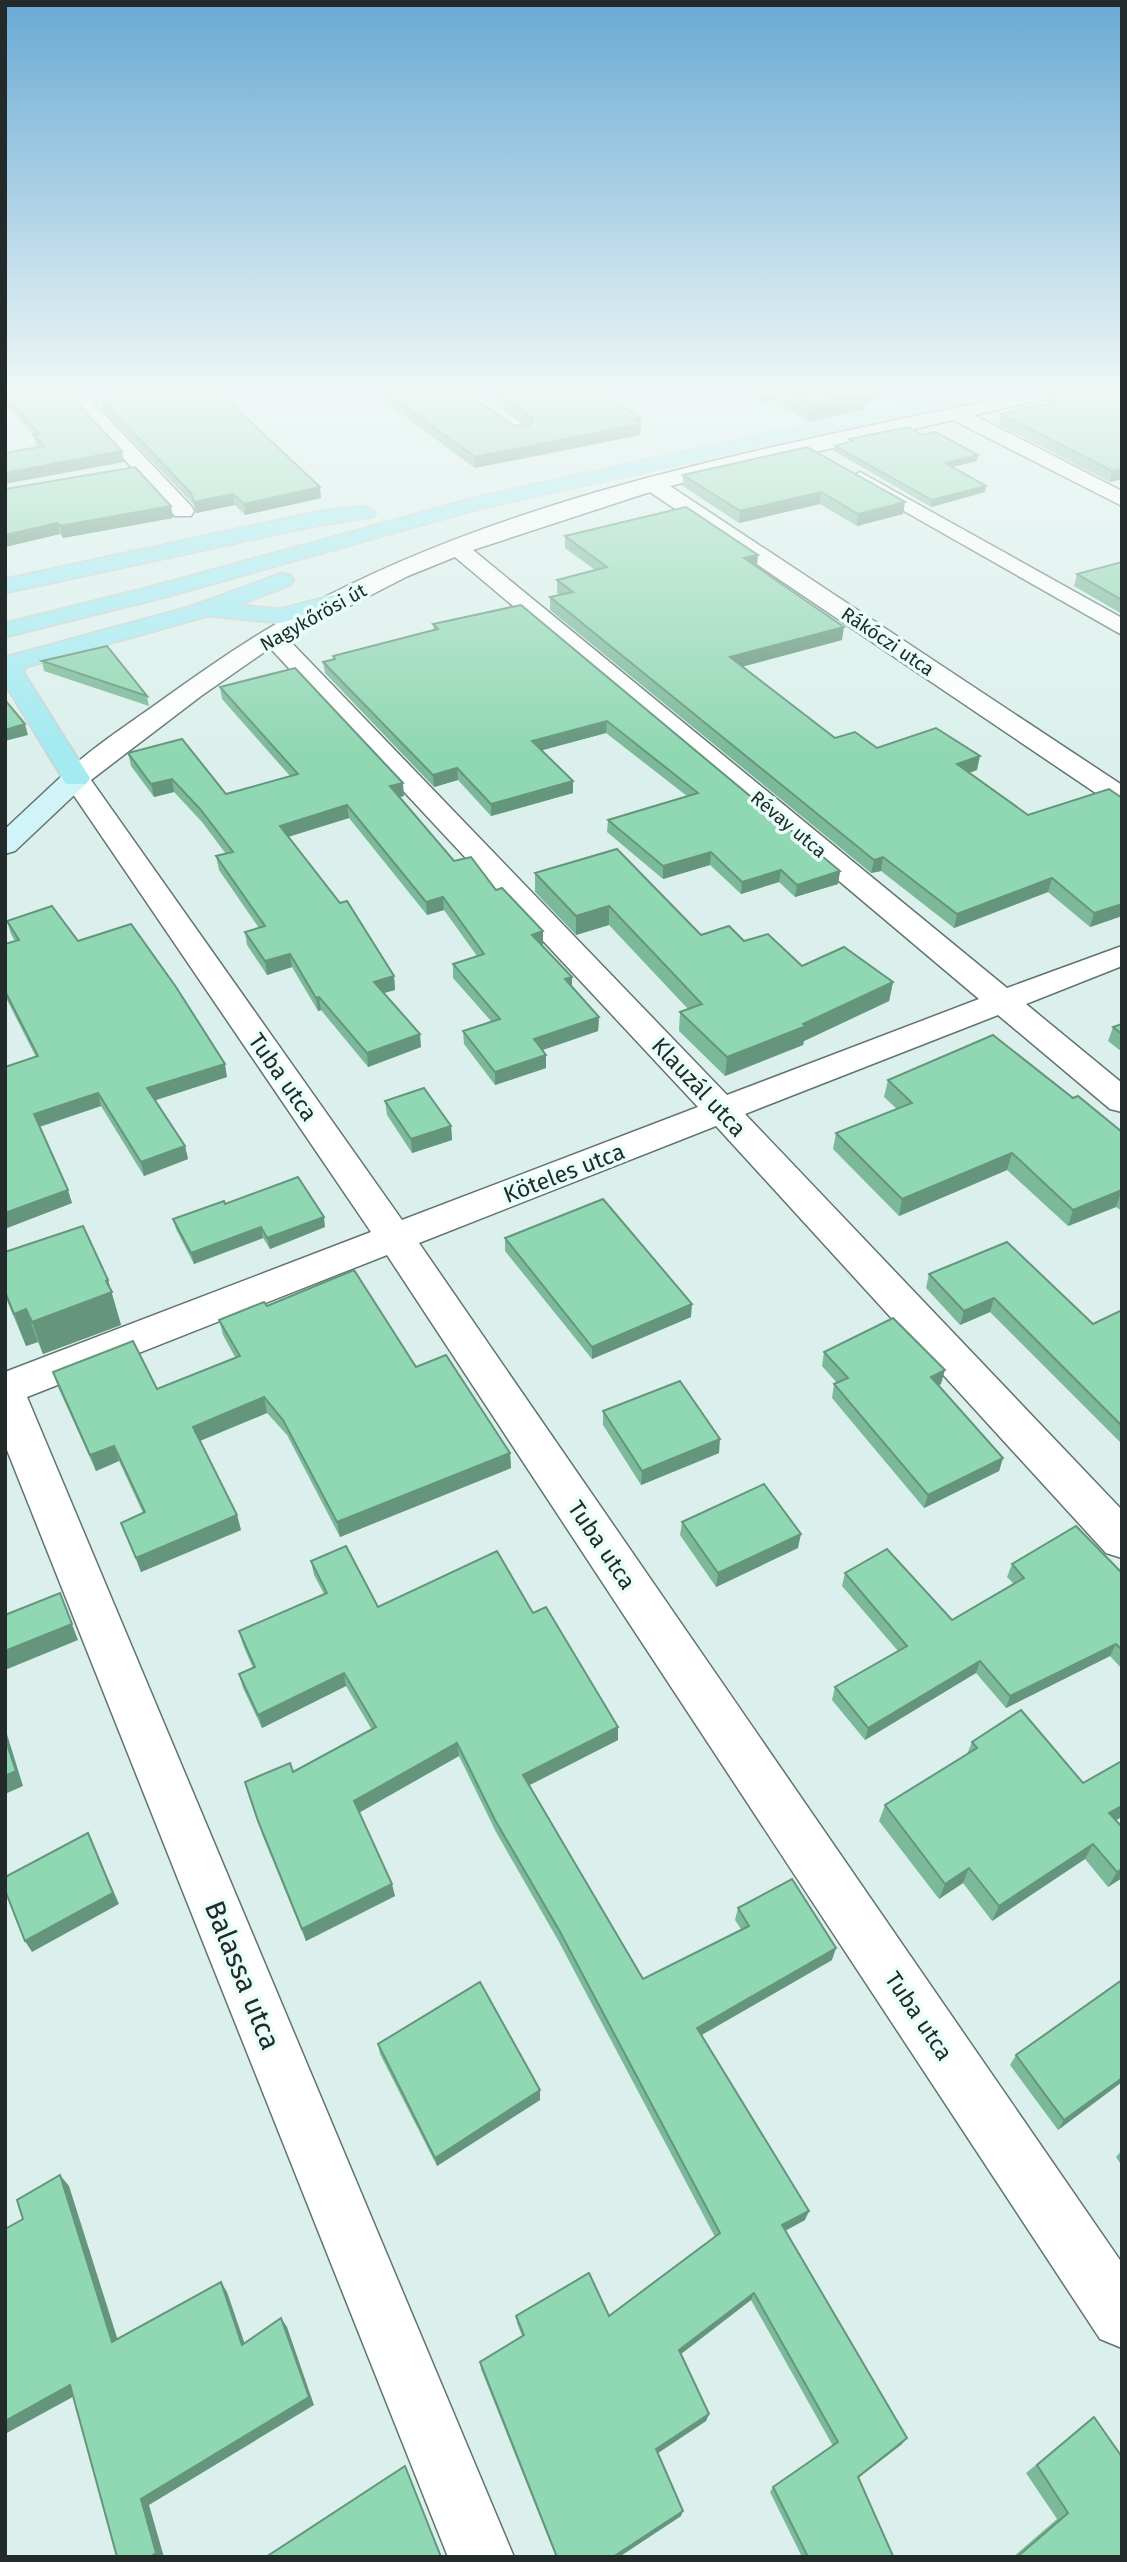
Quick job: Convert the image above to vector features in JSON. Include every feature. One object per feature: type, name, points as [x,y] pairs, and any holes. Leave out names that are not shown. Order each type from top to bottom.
[{"type":"main road","points":[[5,586],[320,518],[347,515]]},
{"type":"main road","points":[[5,613],[122,585],[375,515]]},
{"type":"main road","points":[[5,630],[158,592],[432,515]]},
{"type":"main road","points":[[76,778],[11,673],[11,663],[200,611],[360,549],[461,515]]},
{"type":"main road","points":[[200,611],[233,608],[265,633]]},
{"type":"street","name":"Nagykőrösi út","points":[[5,845],[76,778],[265,633],[456,547],[544,515]]},
{"type":"street","name":"Rákóczi utca","points":[[698,515],[1122,798]]},
{"type":"street","points":[[924,515],[1122,628]]},
{"type":"street","name":"Révay utca","points":[[456,547],[1122,1101]]},
{"type":"street","name":"Klauzál utca","points":[[265,633],[722,1111],[1122,1540]]},
{"type":"street","name":"Tuba utca","points":[[76,778],[396,1239],[1122,2317]]},
{"type":"street","name":"Köteles utca","points":[[5,1391],[1122,955]]},
{"type":"street","name":"Balassa utca","points":[[5,1391],[481,2557]]},
{"type":"building","points":[[5,515],[123,515],[60,526],[57,523],[5,535]]},
{"type":"building","points":[[654,515],[697,515],[758,555],[744,558],[844,627],[730,657],[835,738],[855,732],[877,748],[936,728],[980,756],[957,764],[1028,815],[1109,789],[1122,798],[1122,904],[1094,913],[1052,878],[957,914],[883,857],[874,860],[550,597],[573,592],[557,580],[607,567],[565,536]]},
{"type":"building","points":[[1122,562],[1122,600],[1077,574]]},
{"type":"building","points":[[521,605],[840,871],[797,885],[781,870],[742,882],[711,852],[663,866],[608,820],[698,793],[607,721],[532,741],[573,781],[491,804],[457,768],[433,775],[323,662],[335,659],[333,656],[438,629],[433,624]]},
{"type":"building","points":[[107,646],[147,696],[42,661]]},
{"type":"building","points":[[295,668],[403,783],[390,786],[454,861],[471,857],[496,890],[502,888],[543,931],[532,935],[572,977],[565,979],[599,1017],[534,1039],[546,1055],[495,1072],[463,1031],[500,1019],[453,964],[484,954],[443,897],[426,902],[347,805],[280,826],[340,903],[347,901],[394,976],[374,982],[420,1034],[367,1053],[319,997],[316,998],[290,954],[265,961],[245,932],[265,926],[216,856],[233,852],[200,809],[172,779],[151,784],[128,753],[182,739],[226,794],[298,774],[220,687]]},
{"type":"building","points":[[5,700],[25,724],[5,730]]},
{"type":"building","points":[[617,849],[701,935],[729,926],[744,941],[768,934],[802,966],[844,947],[893,982],[803,1024],[806,1026],[727,1057],[680,1012],[702,1004],[609,906],[576,916],[535,873]]},
{"type":"building","points":[[52,906],[78,941],[131,924],[176,987],[225,1064],[147,1088],[185,1146],[141,1162],[98,1093],[34,1114],[68,1190],[5,1213],[5,1067],[38,1056],[5,991],[5,944],[19,940],[7,921]]},
{"type":"building","points":[[1122,1024],[1122,1034],[1113,1027]]},
{"type":"building","points":[[993,1035],[1073,1098],[1078,1096],[1122,1132],[1122,1190],[1073,1210],[1012,1153],[902,1199],[836,1133],[912,1103],[888,1080]]},
{"type":"building","points":[[424,1088],[451,1126],[411,1139],[385,1101]]},
{"type":"building","points":[[298,1177],[324,1217],[267,1238],[261,1227],[191,1253],[173,1219],[224,1201],[225,1204]]},
{"type":"building","points":[[603,1199],[692,1304],[592,1347],[505,1238]]},
{"type":"building","points":[[83,1226],[112,1292],[32,1322],[26,1309],[14,1314],[5,1292],[5,1252]]},
{"type":"building","points":[[1007,1242],[1093,1324],[1122,1310],[1122,1426],[994,1298],[964,1311],[929,1274]]},
{"type":"building","points":[[354,1270],[416,1367],[446,1355],[510,1453],[337,1522],[283,1420],[264,1397],[193,1427],[237,1515],[136,1558],[121,1523],[145,1512],[114,1446],[90,1455],[53,1372],[133,1341],[157,1389],[240,1356],[219,1320],[264,1302],[267,1306]]},
{"type":"building","points":[[893,1318],[945,1370],[931,1377],[1003,1458],[928,1495],[834,1384],[848,1378],[824,1352]]},
{"type":"building","points":[[680,1381],[720,1439],[642,1471],[603,1411]]},
{"type":"building","points":[[764,1484],[801,1534],[718,1573],[682,1522]]},
{"type":"building","points":[[1076,1526],[1122,1573],[1122,1650],[1116,1644],[1010,1696],[980,1661],[868,1728],[835,1687],[907,1646],[845,1573],[887,1549],[952,1620],[1024,1578],[1012,1564]]},
{"type":"building","points":[[346,1546],[378,1607],[497,1551],[533,1613],[546,1607],[618,1727],[523,1775],[643,1979],[749,1926],[738,1908],[792,1879],[836,1948],[697,2028],[809,2211],[782,2225],[907,2438],[858,2477],[893,2556],[808,2557],[773,2487],[838,2442],[754,2293],[679,2350],[709,2414],[656,2449],[683,2511],[613,2557],[557,2557],[480,2362],[524,2335],[516,2316],[589,2273],[609,2316],[720,2233],[559,1930],[495,1820],[457,1743],[354,1801],[392,1884],[302,1929],[245,1782],[290,1763],[293,1772],[376,1727],[344,1673],[258,1715],[239,1674],[255,1667],[239,1631],[327,1593],[311,1561]]},
{"type":"building","points":[[60,1593],[72,1624],[5,1651],[5,1615]]},
{"type":"building","points":[[1021,1710],[1083,1783],[1122,1761],[1122,1806],[1109,1813],[1122,1827],[1122,1869],[1117,1872],[1093,1844],[999,1906],[969,1868],[945,1884],[885,1805],[977,1748],[972,1742]]},
{"type":"building","points":[[5,1738],[16,1771],[5,1776]]},
{"type":"building","points":[[88,1833],[113,1893],[25,1941],[5,1890],[5,1877]]},
{"type":"building","points":[[1122,1980],[1122,2078],[1064,2120],[1016,2055]]},
{"type":"building","points":[[480,1982],[540,2090],[435,2158],[378,2044]]},
{"type":"building","points":[[60,2175],[112,2342],[221,2282],[242,2345],[281,2318],[309,2397],[141,2499],[156,2553],[150,2557],[117,2557],[70,2385],[5,2421],[5,2229],[23,2219],[17,2200]]},
{"type":"building","points":[[1094,2417],[1122,2457],[1122,2557],[1017,2557],[1068,2513],[1037,2465]]},
{"type":"building","points":[[405,2466],[441,2557],[266,2557]]}]
